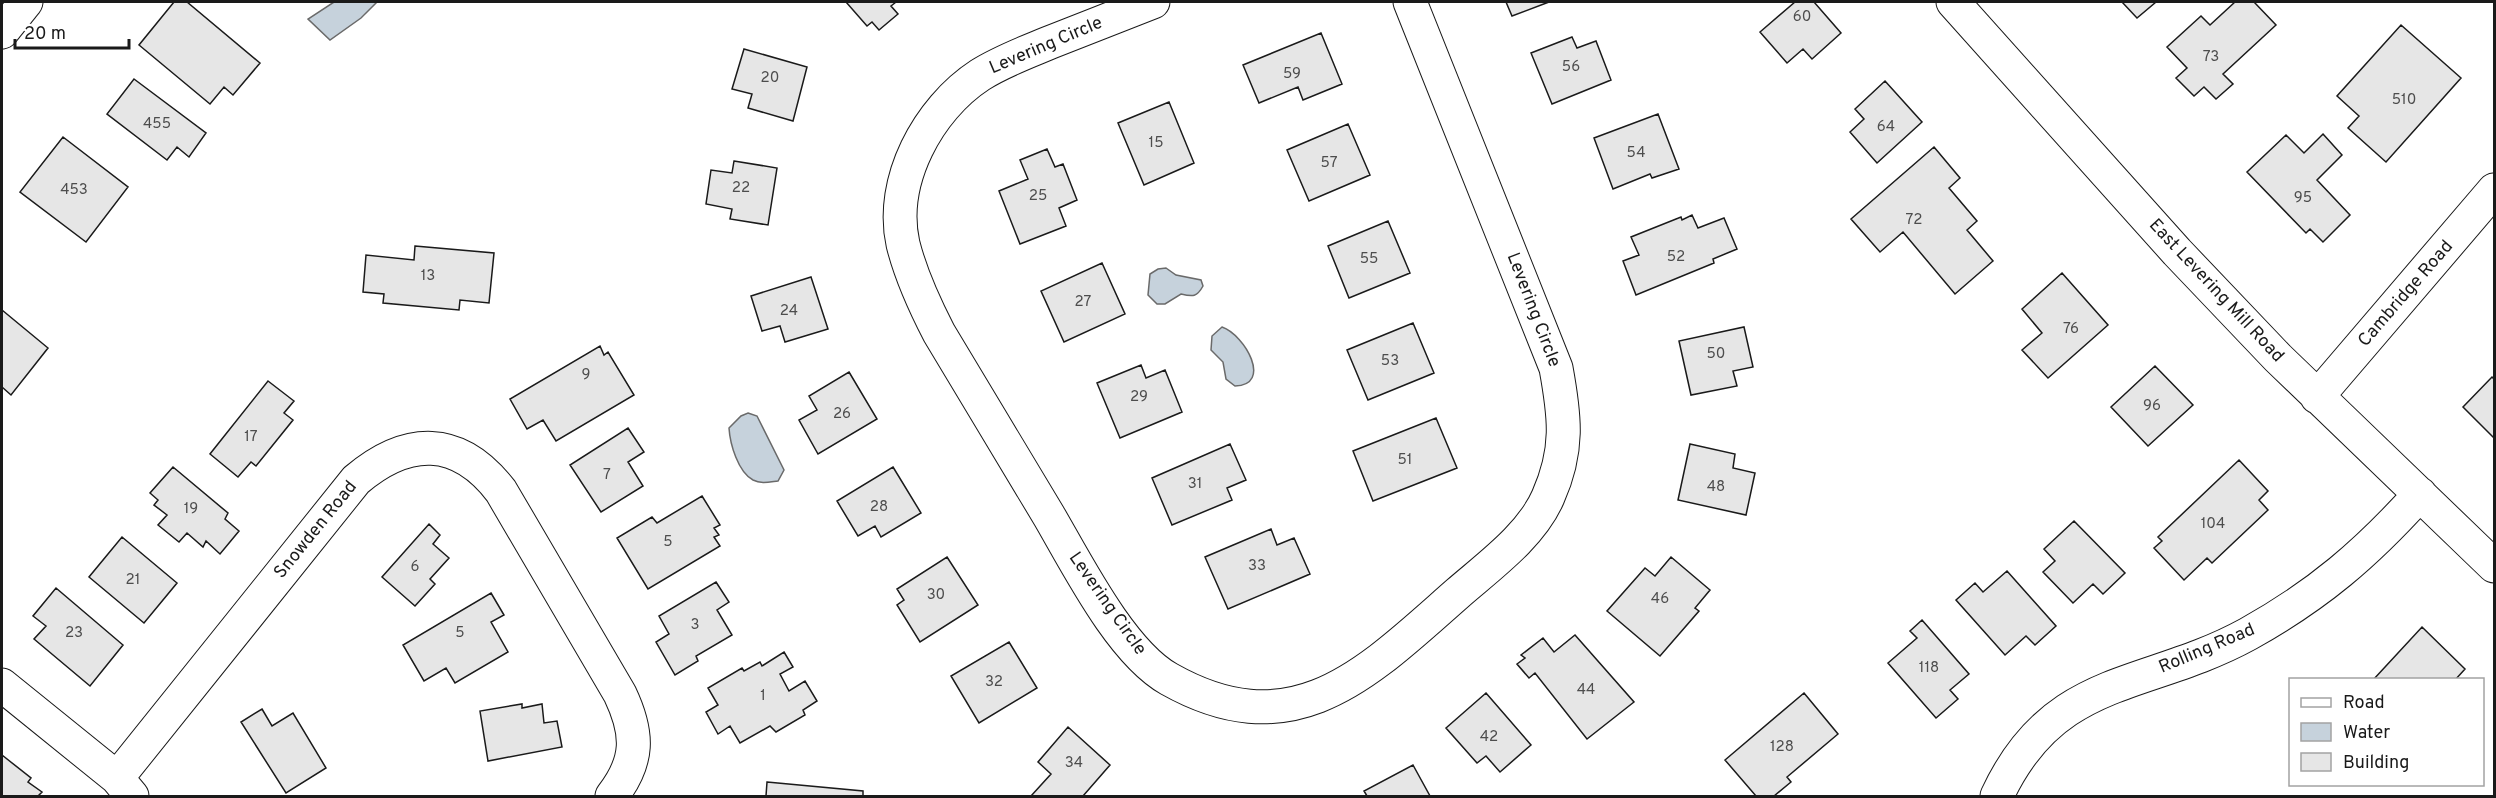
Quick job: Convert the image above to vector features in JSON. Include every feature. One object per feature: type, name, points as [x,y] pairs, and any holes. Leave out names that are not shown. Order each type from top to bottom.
[{"type":"street","points":[[2,32],[26,2]]},
{"type":"street","name":"Levering Circle","points":[[1153,2],[1011,58],[980,75],[950,100],[927,129],[909,166],[901,205],[903,242],[917,290],[939,333],[1120,630],[1142,658],[1167,678],[1203,695],[1236,704],[1272,707],[1308,700],[1343,686],[1374,666],[1496,560],[1526,530],[1547,499],[1561,461],[1565,417],[1556,368],[1410,2]]},
{"type":"street","name":"East Levering Mill Road","points":[[1953,2],[2177,252],[2317,397],[2494,566]]},
{"type":"street","name":"Cambridge Road","points":[[2317,397],[2494,190]]},
{"type":"street","name":"Snowden Road","points":[[125,788],[356,480],[392,455],[413,448],[435,448],[456,453],[474,462],[501,491],[620,694],[634,735],[633,758],[624,781],[612,796]]},
{"type":"street","name":"Rolling Road","points":[[1997,796],[2020,754],[2042,728],[2072,705],[2108,688],[2200,655],[2246,635],[2288,611],[2335,578],[2373,545],[2420,494]]},
{"type":"street","points":[[2,685],[125,788]]},
{"type":"water","points":[[334,2],[377,2],[361,18],[330,40],[308,19]]},
{"type":"water","points":[[1166,268],[1176,275],[1201,280],[1203,286],[1194,295],[1181,294],[1165,304],[1157,304],[1148,295],[1150,274],[1158,269]]},
{"type":"water","points":[[1222,327],[1239,339],[1251,359],[1254,369],[1252,377],[1246,384],[1235,386],[1226,379],[1223,362],[1211,350],[1212,336]]},
{"type":"water","points":[[748,413],[757,416],[784,470],[778,481],[753,480],[739,464],[731,442],[729,428],[741,416]]},
{"type":"building","points":[[174,2],[187,2],[260,63],[233,95],[224,87],[210,104],[139,45]]},
{"type":"building","points":[[846,2],[896,2],[891,6],[898,14],[879,30],[872,22],[867,26]]},
{"type":"building","points":[[1506,2],[1549,2],[1512,16]]},
{"type":"building","points":[[1795,2],[1814,2],[1841,33],[1812,59],[1803,49],[1787,63],[1760,32]]},
{"type":"building","points":[[2122,2],[2156,2],[2137,18]]},
{"type":"building","points":[[2235,2],[2254,2],[2276,25],[2223,74],[2233,84],[2216,99],[2204,87],[2194,96],[2176,78],[2187,68],[2167,47],[2201,16],[2210,25]]},
{"type":"building","points":[[2401,25],[2461,78],[2386,162],[2348,128],[2359,116],[2337,96]]},
{"type":"building","points":[[1321,33],[1342,84],[1303,100],[1298,87],[1259,103],[1243,65]]},
{"type":"building","points":[[1572,37],[1577,48],[1596,41],[1611,80],[1552,104],[1531,53]]},
{"type":"building","points":[[744,49],[807,67],[793,121],[748,108],[752,94],[732,89]]},
{"type":"building","points":[[134,79],[206,133],[189,157],[177,147],[167,160],[107,114]]},
{"type":"building","points":[[1885,81],[1922,122],[1877,163],[1850,132],[1864,119],[1855,109]]},
{"type":"building","points":[[1169,102],[1194,163],[1144,185],[1118,123]]},
{"type":"building","points":[[1658,114],[1679,169],[1652,178],[1650,174],[1613,189],[1594,138]]},
{"type":"building","points":[[1348,124],[1370,175],[1309,201],[1287,150]]},
{"type":"building","points":[[2323,134],[2342,155],[2317,180],[2350,215],[2323,242],[2310,229],[2306,233],[2247,172],[2286,135],[2304,153]]},
{"type":"building","points":[[63,137],[128,187],[86,242],[20,192]]},
{"type":"building","points":[[1934,147],[1960,178],[1949,188],[1977,221],[1967,230],[1993,261],[1955,294],[1903,232],[1880,252],[1851,219]]},
{"type":"building","points":[[1047,149],[1055,167],[1063,164],[1077,200],[1059,208],[1066,226],[1020,244],[999,191],[1028,179],[1020,160]]},
{"type":"building","points":[[734,161],[777,168],[768,225],[730,219],[732,209],[706,204],[711,170],[732,173]]},
{"type":"building","points":[[1692,215],[1698,228],[1724,218],[1737,249],[1713,259],[1714,263],[1636,295],[1623,261],[1639,255],[1631,237],[1681,217],[1682,220]]},
{"type":"building","points":[[1388,221],[1410,273],[1349,298],[1328,246]]},
{"type":"building","points":[[415,246],[494,253],[489,303],[460,300],[459,310],[383,303],[384,294],[363,292],[366,255],[414,260]]},
{"type":"building","points":[[1102,263],[1125,314],[1064,342],[1041,291]]},
{"type":"building","points":[[2062,273],[2108,325],[2048,378],[2022,350],[2042,333],[2022,309]]},
{"type":"building","points":[[811,277],[828,329],[785,342],[780,326],[762,331],[751,296]]},
{"type":"building","points":[[2,310],[48,348],[11,395],[2,387]]},
{"type":"building","points":[[1413,323],[1434,373],[1368,400],[1347,350]]},
{"type":"building","points":[[1744,327],[1753,367],[1733,371],[1737,386],[1691,395],[1679,341]]},
{"type":"building","points":[[600,346],[604,355],[608,352],[634,395],[556,441],[543,420],[527,429],[510,399]]},
{"type":"building","points":[[1141,365],[1146,378],[1165,370],[1182,412],[1120,438],[1097,383]]},
{"type":"building","points":[[2155,366],[2193,405],[2148,446],[2111,407]]},
{"type":"building","points":[[849,372],[877,419],[818,454],[799,420],[817,410],[809,396]]},
{"type":"building","points":[[2492,377],[2494,379],[2494,438],[2463,407]]},
{"type":"building","points":[[268,381],[294,401],[284,413],[293,420],[256,466],[251,462],[238,477],[210,454]]},
{"type":"building","points":[[1436,418],[1457,468],[1373,501],[1353,451]]},
{"type":"building","points":[[628,428],[644,452],[628,462],[643,486],[601,512],[570,465]]},
{"type":"building","points":[[1230,444],[1246,480],[1227,488],[1232,500],[1172,525],[1152,478]]},
{"type":"building","points":[[1690,444],[1735,454],[1733,468],[1755,473],[1746,515],[1678,500]]},
{"type":"building","points":[[2239,460],[2268,491],[2259,500],[2268,510],[2212,563],[2207,558],[2184,580],[2154,548],[2162,541],[2158,537]]},
{"type":"building","points":[[173,467],[228,513],[225,519],[239,531],[220,554],[206,541],[203,547],[187,533],[179,542],[158,525],[167,515],[154,505],[158,500],[150,493]]},
{"type":"building","points":[[893,467],[921,513],[881,537],[875,526],[858,536],[837,501]]},
{"type":"building","points":[[702,496],[720,525],[714,528],[719,535],[714,537],[720,546],[648,589],[617,538],[652,517],[657,523]]},
{"type":"building","points":[[2074,521],[2125,573],[2103,594],[2093,584],[2073,603],[2043,572],[2055,561],[2044,549]]},
{"type":"building","points":[[429,524],[440,535],[433,544],[449,558],[430,579],[435,584],[415,606],[382,577]]},
{"type":"building","points":[[1271,529],[1277,545],[1294,538],[1310,574],[1228,609],[1205,557]]},
{"type":"building","points":[[122,537],[177,583],[144,623],[89,577]]},
{"type":"building","points":[[947,557],[978,605],[920,642],[897,605],[904,600],[897,589]]},
{"type":"building","points":[[1671,557],[1710,590],[1695,608],[1699,611],[1660,656],[1607,611],[1645,568],[1655,576]]},
{"type":"building","points":[[2007,571],[2056,626],[2035,645],[2026,636],[2005,655],[1956,600],[1975,583],[1983,592]]},
{"type":"building","points":[[716,582],[729,602],[717,610],[732,635],[696,656],[698,661],[675,675],[656,642],[669,634],[659,616]]},
{"type":"building","points":[[56,588],[123,645],[90,686],[34,639],[46,626],[33,616]]},
{"type":"building","points":[[491,593],[504,615],[491,622],[508,652],[455,683],[446,668],[424,681],[403,645]]},
{"type":"building","points":[[1922,620],[1969,674],[1950,690],[1958,699],[1936,718],[1888,663],[1917,638],[1910,631]]},
{"type":"building","points":[[2422,627],[2465,669],[2457,678],[2375,678]]},
{"type":"building","points":[[1575,635],[1634,702],[1587,739],[1535,673],[1529,678],[1517,664],[1525,658],[1521,655],[1543,638],[1554,652]]},
{"type":"building","points":[[1009,642],[1037,688],[979,723],[951,676]]},
{"type":"building","points":[[784,652],[793,667],[780,674],[789,691],[805,681],[817,701],[803,710],[805,715],[776,732],[770,726],[740,743],[730,726],[718,734],[706,712],[718,705],[708,688],[742,668],[744,671],[760,662],[762,666]]},
{"type":"building","points":[[1486,693],[1531,745],[1500,772],[1486,756],[1477,763],[1446,728]]},
{"type":"building","points":[[1804,693],[1838,734],[1787,777],[1791,782],[1774,796],[1756,796],[1725,760]]},
{"type":"building","points":[[522,704],[522,708],[542,704],[544,723],[557,721],[562,747],[488,761],[480,711]]},
{"type":"building","points":[[262,709],[272,726],[293,713],[326,768],[286,793],[241,722]]},
{"type":"building","points":[[1068,727],[1110,765],[1083,796],[1031,796],[1051,774],[1038,762]]},
{"type":"building","points":[[2,755],[31,778],[28,782],[42,792],[38,796],[2,796]]},
{"type":"building","points":[[1413,765],[1430,796],[1367,796],[1364,791]]},
{"type":"building","points":[[767,782],[863,791],[863,796],[766,796]]}]
